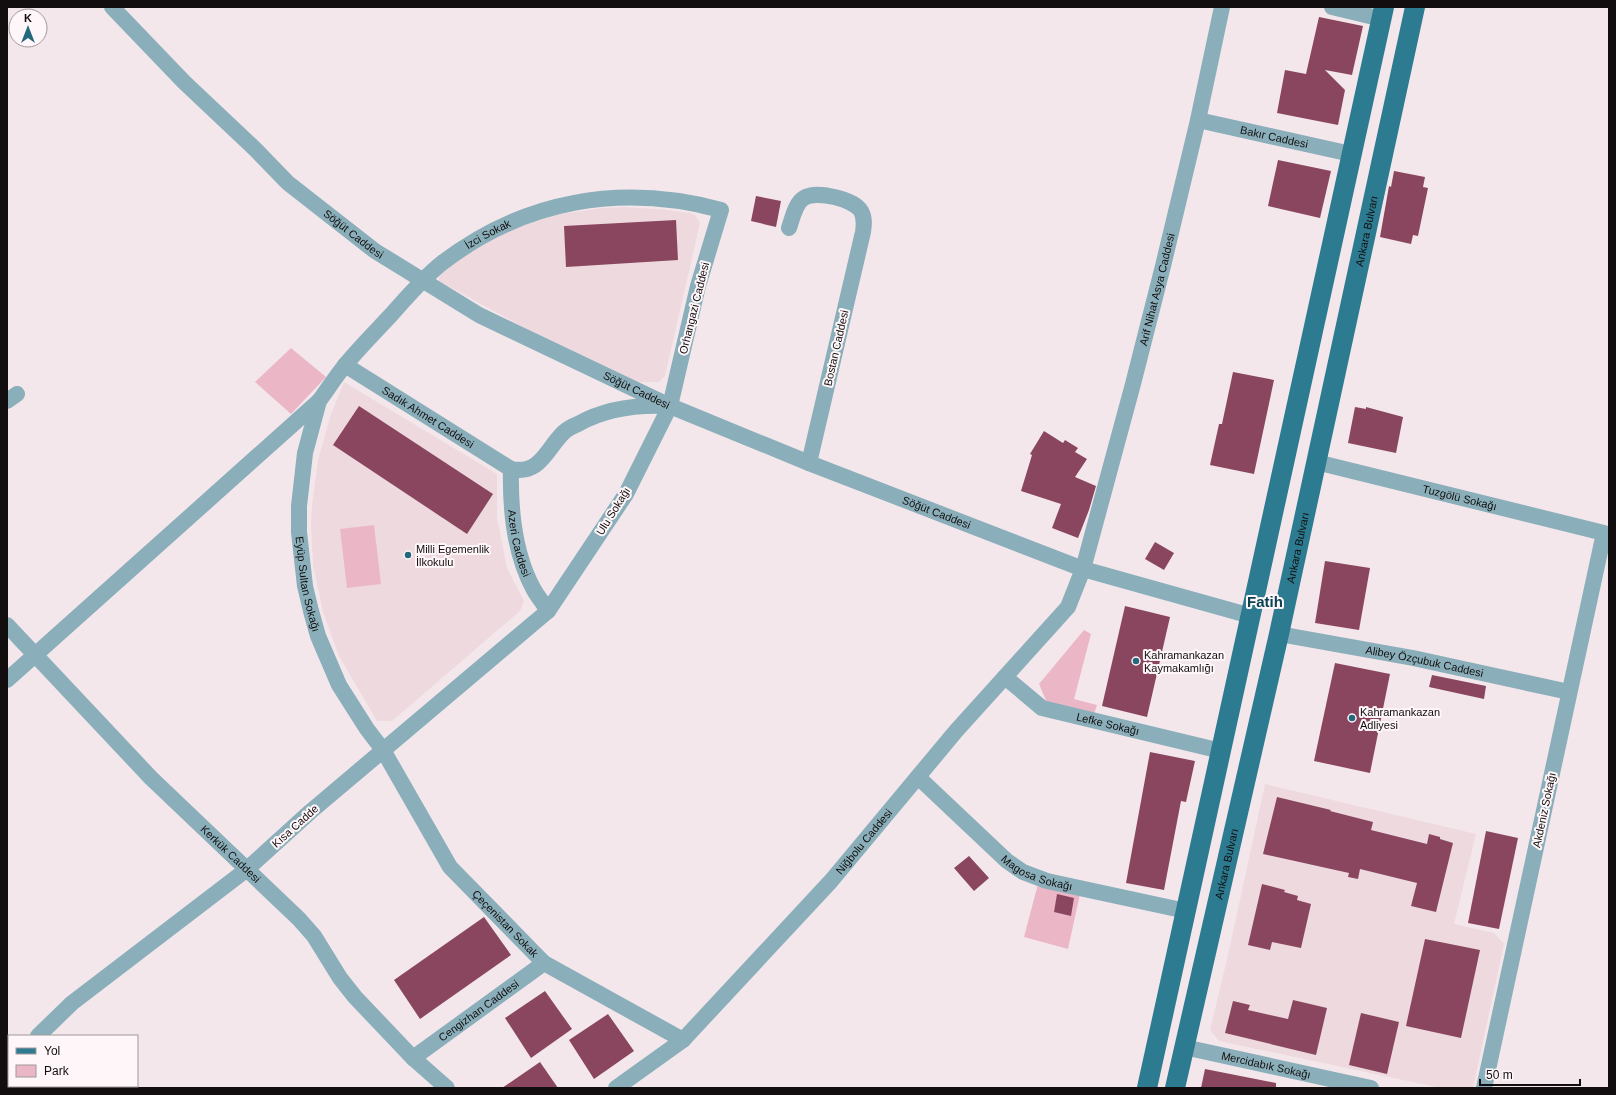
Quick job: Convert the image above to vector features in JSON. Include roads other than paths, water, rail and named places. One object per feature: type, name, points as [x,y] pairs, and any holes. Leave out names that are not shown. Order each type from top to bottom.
[{"type":"main road","name":"Ankara Bulvarı","points":[[1175,1088],[1279,634],[1416,7]]},
{"type":"main road","points":[[1147,1088],[1383,13]]},
{"type":"street","name":"Söğüt Caddesi","points":[[112,7],[184,82],[256,150],[288,183],[375,251],[479,315],[670,406],[808,463],[1083,569],[1251,616]]},
{"type":"street","name":"Arif Nihat Asya Caddesi","points":[[1083,569],[1139,362],[1198,120],[1222,7]]},
{"type":"street","points":[[1332,7],[1383,13]]},
{"type":"street","name":"Bakır Caddesi","points":[[1198,120],[1351,154]]},
{"type":"street","name":"Bostan Caddesi","points":[[789,228],[799,203],[804,198],[812,195],[825,195],[845,200],[858,206],[864,219],[863,232],[808,463]]},
{"type":"street","name":"İzci Sokak","points":[[318,401],[345,365],[422,281],[461,249],[483,236],[529,215],[595,199],[625,197],[673,200],[720,210]]},
{"type":"street","name":"Orhangazi Caddesi","points":[[670,406],[698,286],[720,210]]},
{"type":"street","name":"Sadık Ahmet Caddesi","points":[[345,365],[511,469]]},
{"type":"street","points":[[7,680],[318,401]]},
{"type":"street","name":"Eyüp Sultan Sokağı","points":[[318,401],[305,453],[299,506],[301,559],[305,586],[318,636],[328,661],[352,707],[383,750]]},
{"type":"street","points":[[511,469],[524,470],[534,466],[542,459],[563,432],[592,416],[625,408],[642,406],[670,406]]},
{"type":"street","name":"Ulu Sokağı","points":[[548,611],[626,494],[670,406]]},
{"type":"street","name":"Tuzgölü Sokağı","points":[[1316,462],[1604,533]]},
{"type":"street","name":"Azeri Caddesi","points":[[511,469],[512,510],[519,551],[534,590],[548,611]]},
{"type":"street","name":"Akdeniz Sokağı","points":[[1484,1088],[1604,533]]},
{"type":"street","name":"Niğbolu Caddesi","points":[[616,1088],[683,1040],[831,881],[956,732],[1068,607],[1083,569]]},
{"type":"street","name":"Kısa Cadde","points":[[39,1035],[72,1003],[246,870],[310,812],[548,611]]},
{"type":"street","name":"Kerkük Caddesi","points":[[7,624],[151,778],[299,919],[314,936],[340,978],[355,997],[414,1058],[447,1088]]},
{"type":"street","name":"Alibey Özçubuk Caddesi","points":[[1279,634],[1413,658],[1569,692]]},
{"type":"street","name":"Lefke Sokağı","points":[[1005,677],[1042,708],[1221,751]]},
{"type":"street","name":"Çeçenistan Sokak","points":[[383,750],[450,867],[544,963],[683,1040]]},
{"type":"street","name":"Magosa Sokağı","points":[[918,777],[1006,861],[1023,872],[1047,881],[1186,911]]},
{"type":"street","name":"Cengizhan Caddesi","points":[[414,1058],[544,963]]},
{"type":"street","name":"Mercidabık Sokağı","points":[[1184,1047],[1371,1088]]},
{"type":"place","name":"Milli Egemenlik İlkokulu","points":[[408,555]]},
{"type":"place","name":"Kahramankazan Kaymakamlığı","points":[[1136,661]]},
{"type":"place","name":"Kahramankazan Adliyesi","points":[[1352,718]]},
{"type":"district","name":"Fatih","points":[[1265,601]]}]
